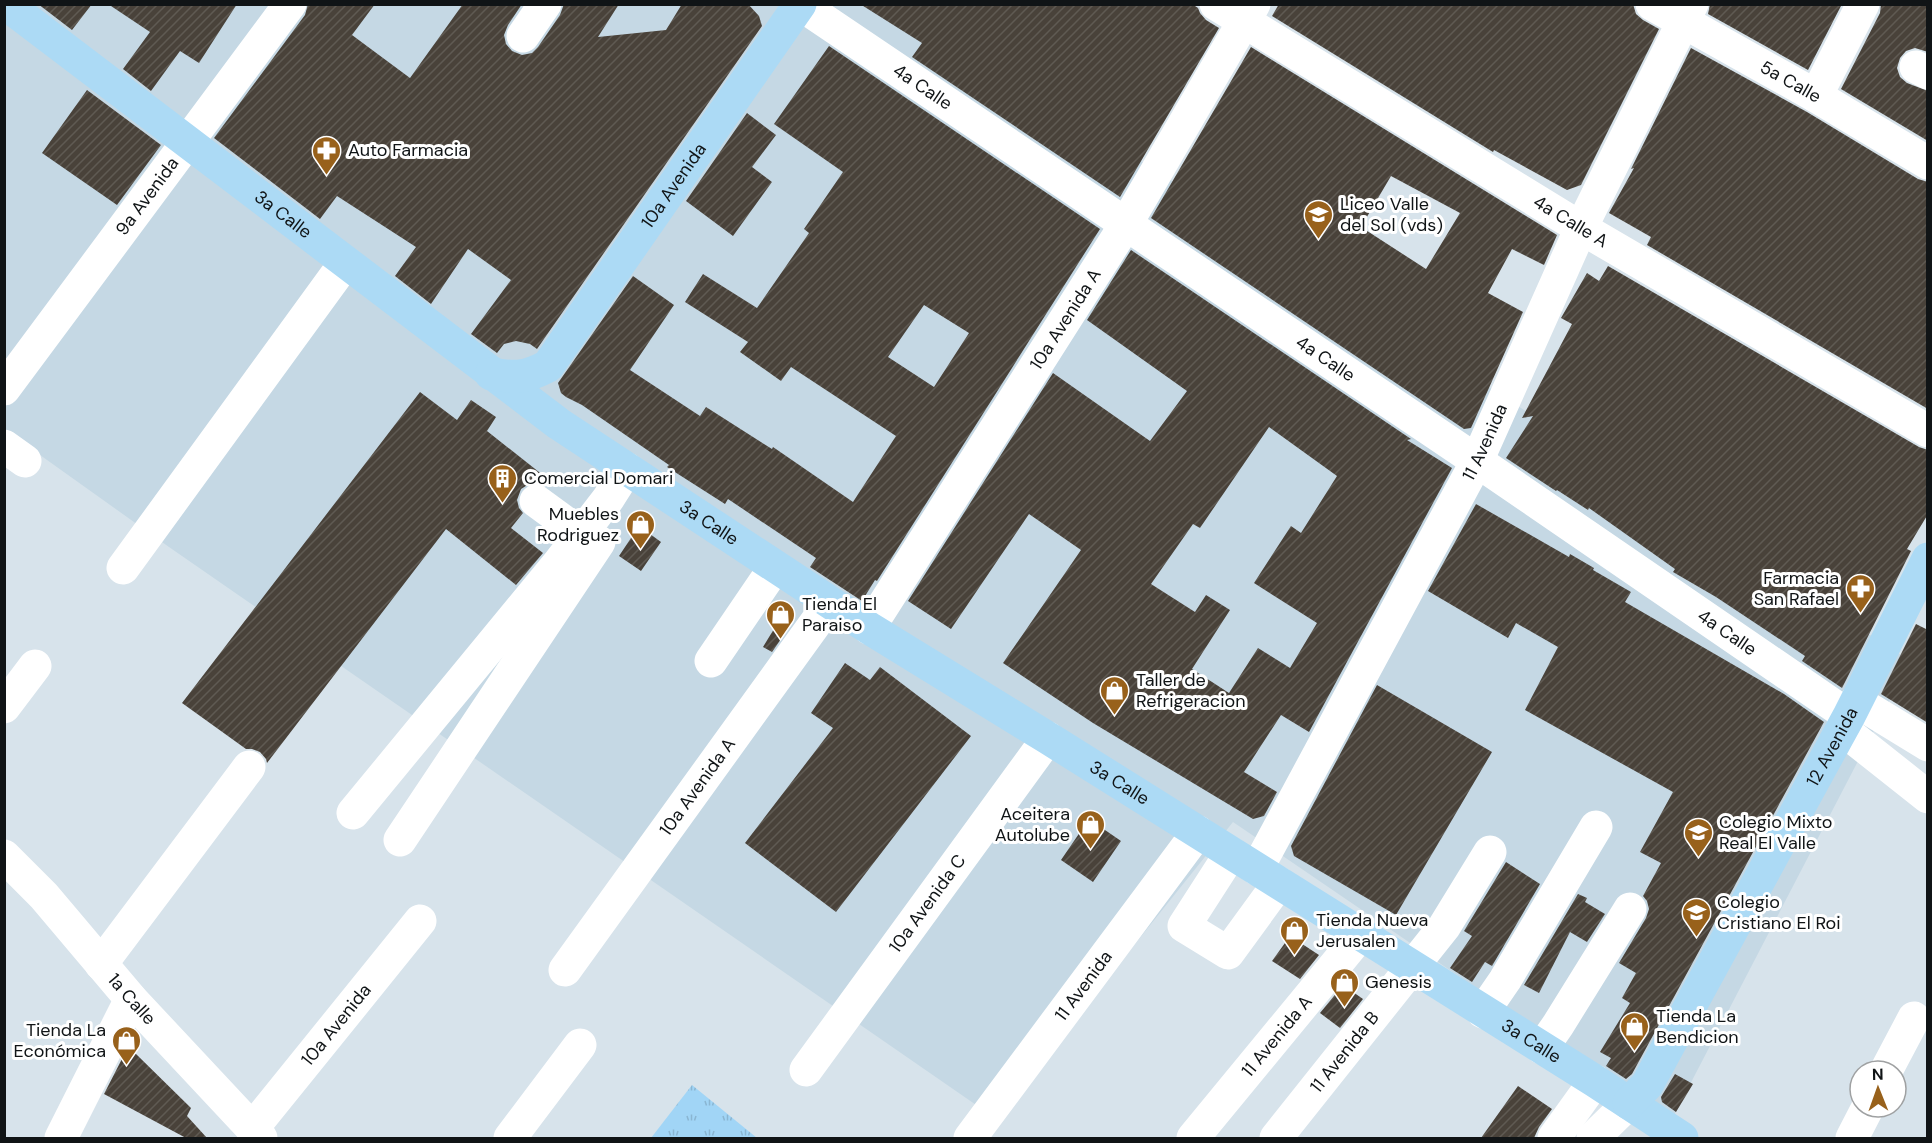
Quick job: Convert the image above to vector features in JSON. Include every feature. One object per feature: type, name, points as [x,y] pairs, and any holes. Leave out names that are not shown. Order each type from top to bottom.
[{"type":"main road","name":"3a Calle","points":[[6,4],[559,424],[869,628],[1256,868],[1682,1138]]},
{"type":"main road","name":"10a Avenida","points":[[548,366],[800,5]]},
{"type":"main road","points":[[491,374],[514,378],[533,374],[548,366]]},
{"type":"main road","points":[[548,366],[546,386],[559,424]]},
{"type":"main road","name":"12 Avenida","points":[[1629,1103],[1647,1085],[1849,716],[1928,559]]},
{"type":"street","name":"9a Avenida","points":[[4,389],[290,4]]},
{"type":"street","points":[[523,36],[545,4]]},
{"type":"street","name":"5a Calle","points":[[1652,4],[1688,14],[1816,96],[1928,163]]},
{"type":"street","points":[[1816,96],[1863,4]]},
{"type":"street","name":"4a Calle","points":[[800,5],[1477,461],[1849,716],[1928,745]]},
{"type":"street","name":"10a Avenida A","points":[[869,628],[1126,224],[1238,10]]},
{"type":"street","name":"4a Calle A","points":[[1238,10],[1581,228],[1928,431]]},
{"type":"street","name":"11 Avenida","points":[[1256,868],[1477,461],[1581,228],[1688,14]]},
{"type":"street","points":[[123,568],[345,263]]},
{"type":"street","points":[[353,813],[608,499],[634,473]]},
{"type":"street","points":[[400,840],[634,473]]},
{"type":"street","points":[[536,501],[581,534]]},
{"type":"street","points":[[711,661],[776,567]]},
{"type":"street","name":"10a Avenida A","points":[[565,970],[830,603]]},
{"type":"street","points":[[4,707],[35,666]]},
{"type":"street","points":[[1849,716],[1928,798]]},
{"type":"street","name":"10a Avenida C","points":[[806,1070],[1048,738]]},
{"type":"street","points":[[101,964],[249,767]]},
{"type":"street","points":[[1483,1012],[1505,980],[1596,826]]},
{"type":"street","name":"11 Avenida","points":[[970,1138],[1198,832]]},
{"type":"street","name":"11 Avenida B","points":[[1276,1138],[1444,927],[1490,852]]},
{"type":"street","name":"1a Calle","points":[[4,856],[44,896],[131,999],[256,1134]]},
{"type":"street","points":[[1542,1048],[1630,909]]},
{"type":"street","name":"10a Avenida","points":[[256,1134],[420,921]]},
{"type":"street","name":"11 Avenida A","points":[[1193,1138],[1361,934]]},
{"type":"street","points":[[61,1138],[131,999]]},
{"type":"street","points":[[1892,1059],[1914,1017]]},
{"type":"street","points":[[510,1138],[580,1045]]},
{"type":"street","points":[[1554,1138],[1595,1081]]},
{"type":"street","name":"12 Avenida","points":[[1593,1138],[1629,1103]]},
{"type":"street","points":[[1852,1138],[1862,1119]]},
{"type":"shaded area","points":[[5,5],[901,5],[1910,661],[1671,1121],[1233,822],[995,1118],[169,547],[5,430]]},
{"type":"green space","points":[[692,1085],[757,1138],[651,1138]]},
{"type":"building","points":[[38,4],[92,4],[72,30]]},
{"type":"building","points":[[108,4],[237,4],[199,63],[180,51],[151,91],[123,69],[150,32]]},
{"type":"building","points":[[308,4],[375,4],[352,35],[410,78],[463,4],[522,4],[504,35],[506,44],[512,51],[522,55],[532,53],[538,47],[560,15],[564,4],[619,4],[598,37],[666,30],[682,4],[748,4],[759,16],[762,26],[537,349],[530,344],[516,341],[504,344],[497,353],[471,334],[511,280],[468,249],[431,304],[395,276],[416,247],[337,196],[320,219],[214,138],[305,15]]},
{"type":"building","points":[[860,4],[1192,4],[1198,8],[1206,20],[1219,28],[1120,197],[912,57],[922,43]]},
{"type":"building","points":[[1279,4],[1633,4],[1636,14],[1659,29],[1581,185],[1567,190],[1494,150],[1493,152],[1272,16]]},
{"type":"building","points":[[1710,4],[1842,4],[1808,70],[1708,14]]},
{"type":"building","points":[[1881,4],[1928,4],[1928,52],[1915,48],[1906,51],[1900,58],[1897,68],[1900,77],[1907,83],[1928,91],[1928,141],[1841,89],[1880,13]]},
{"type":"building","points":[[829,46],[1100,229],[877,581],[875,580],[862,601],[810,567],[816,558],[728,499],[725,504],[667,467],[669,465],[582,405],[566,397],[561,393],[558,383],[633,276],[674,305],[630,370],[700,416],[706,407],[772,449],[773,447],[853,502],[896,436],[791,367],[781,381],[740,352],[748,342],[685,302],[703,274],[757,308],[809,233],[804,229],[843,172],[774,124]],"holes":[[[924,305],[969,333],[934,387],[888,357]]]},
{"type":"building","points":[[1251,47],[1557,235],[1544,265],[1512,249],[1488,293],[1523,312],[1471,428],[1464,429],[1151,218]],"holes":[[[1391,176],[1460,213],[1426,269],[1361,227]]]},
{"type":"building","points":[[1691,48],[1807,112],[1918,179],[1928,182],[1928,409],[1647,245],[1651,237],[1609,213],[1634,168],[1631,169]]},
{"type":"building","points":[[87,90],[161,145],[117,205],[42,153]]},
{"type":"building","points":[[747,113],[776,135],[752,167],[772,182],[733,236],[686,201]]},
{"type":"building","points":[[1131,250],[1411,439],[1407,440],[1452,468],[1309,732],[1281,715],[1244,772],[1277,792],[1264,816],[1253,819],[1093,723],[1003,663],[1081,550],[1029,514],[951,629],[908,601],[1053,373],[1150,441],[1187,391],[1087,320]],"holes":[[[1269,427],[1337,476],[1301,533],[1291,526],[1254,583],[1317,623],[1290,668],[1258,648],[1229,693],[1192,669],[1230,610],[1206,595],[1195,612],[1151,584],[1193,524],[1200,528]]]},
{"type":"building","points":[[1608,266],[1919,447],[1928,450],[1928,514],[1907,549],[1911,551],[1842,688],[1802,661],[1805,656],[1716,597],[1673,572],[1675,569],[1589,508],[1588,510],[1556,491],[1506,458],[1533,416],[1522,418],[1572,324],[1561,318],[1587,273],[1599,281]]},
{"type":"building","points":[[420,392],[457,420],[471,400],[496,417],[487,431],[549,480],[545,485],[537,482],[521,489],[517,500],[523,513],[511,528],[543,553],[516,585],[446,529],[267,763],[260,752],[246,749],[182,703]]},
{"type":"building","points":[[1476,504],[1569,557],[1570,554],[1594,568],[1593,570],[1631,592],[1625,602],[1784,694],[1824,722],[1632,1074],[1626,1079],[1606,1066],[1611,1058],[1600,1052],[1630,1003],[1622,998],[1636,973],[1619,963],[1646,918],[1649,909],[1643,896],[1661,863],[1640,852],[1673,792],[1525,710],[1558,647],[1516,623],[1508,638],[1428,591]]},
{"type":"building","name":"Muebles Rodriguez","points":[[639,526],[661,542],[641,571],[619,556]]},
{"type":"building","points":[[780,619],[790,626],[772,652],[763,647]]},
{"type":"building","points":[[1916,624],[1928,630],[1928,723],[1881,694]]},
{"type":"building","points":[[845,663],[870,680],[880,667],[971,736],[836,912],[745,843],[833,728],[811,713]]},
{"type":"building","points":[[1377,685],[1492,752],[1396,915],[1294,856],[1291,846]]},
{"type":"building","name":"Aceitera Autolube","points":[[1089,819],[1121,841],[1093,882],[1061,860]]},
{"type":"building","points":[[1506,862],[1540,884],[1492,966],[1485,962],[1472,982],[1450,968],[1472,936],[1464,931]]},
{"type":"building","points":[[1578,894],[1587,898],[1585,902],[1605,914],[1587,942],[1570,932],[1539,993],[1524,985]]},
{"type":"building","points":[[1290,936],[1319,955],[1300,979],[1272,961]]},
{"type":"building","points":[[1343,985],[1363,999],[1340,1028],[1320,1013]]},
{"type":"building","points":[[136,1054],[191,1108],[187,1116],[207,1138],[186,1138],[104,1094],[124,1055]]},
{"type":"building","points":[[1675,1074],[1693,1084],[1676,1112],[1662,1102],[1661,1097]]},
{"type":"building","points":[[1518,1086],[1552,1109],[1534,1138],[1481,1138]]},
{"type":"place","name":"Auto Farmacia","points":[[327,176]]},
{"type":"place","name":"Liceo Valle del Sol (vds)","points":[[1319,240]]},
{"type":"place","name":"Comercial Domari","points":[[503,504]]},
{"type":"place","name":"Muebles Rodriguez","points":[[640,550]]},
{"type":"place","name":"Farmacia San Rafael","points":[[1860,614]]},
{"type":"place","name":"Tienda El Paraiso","points":[[781,640]]},
{"type":"place","name":"Taller de Refrigeracion","points":[[1115,716]]},
{"type":"place","name":"Aceitera Autolube","points":[[1091,850]]},
{"type":"place","name":"Colegio Mixto Real El Valle","points":[[1698,858]]},
{"type":"place","name":"Colegio Cristiano El Roi","points":[[1696,938]]},
{"type":"place","name":"Tienda Nueva Jerusalen","points":[[1295,956]]},
{"type":"place","name":"Genesis","points":[[1344,1008]]},
{"type":"place","name":"Tienda La Bendicion","points":[[1635,1052]]},
{"type":"place","name":"Tienda La Económica","points":[[127,1066]]}]
